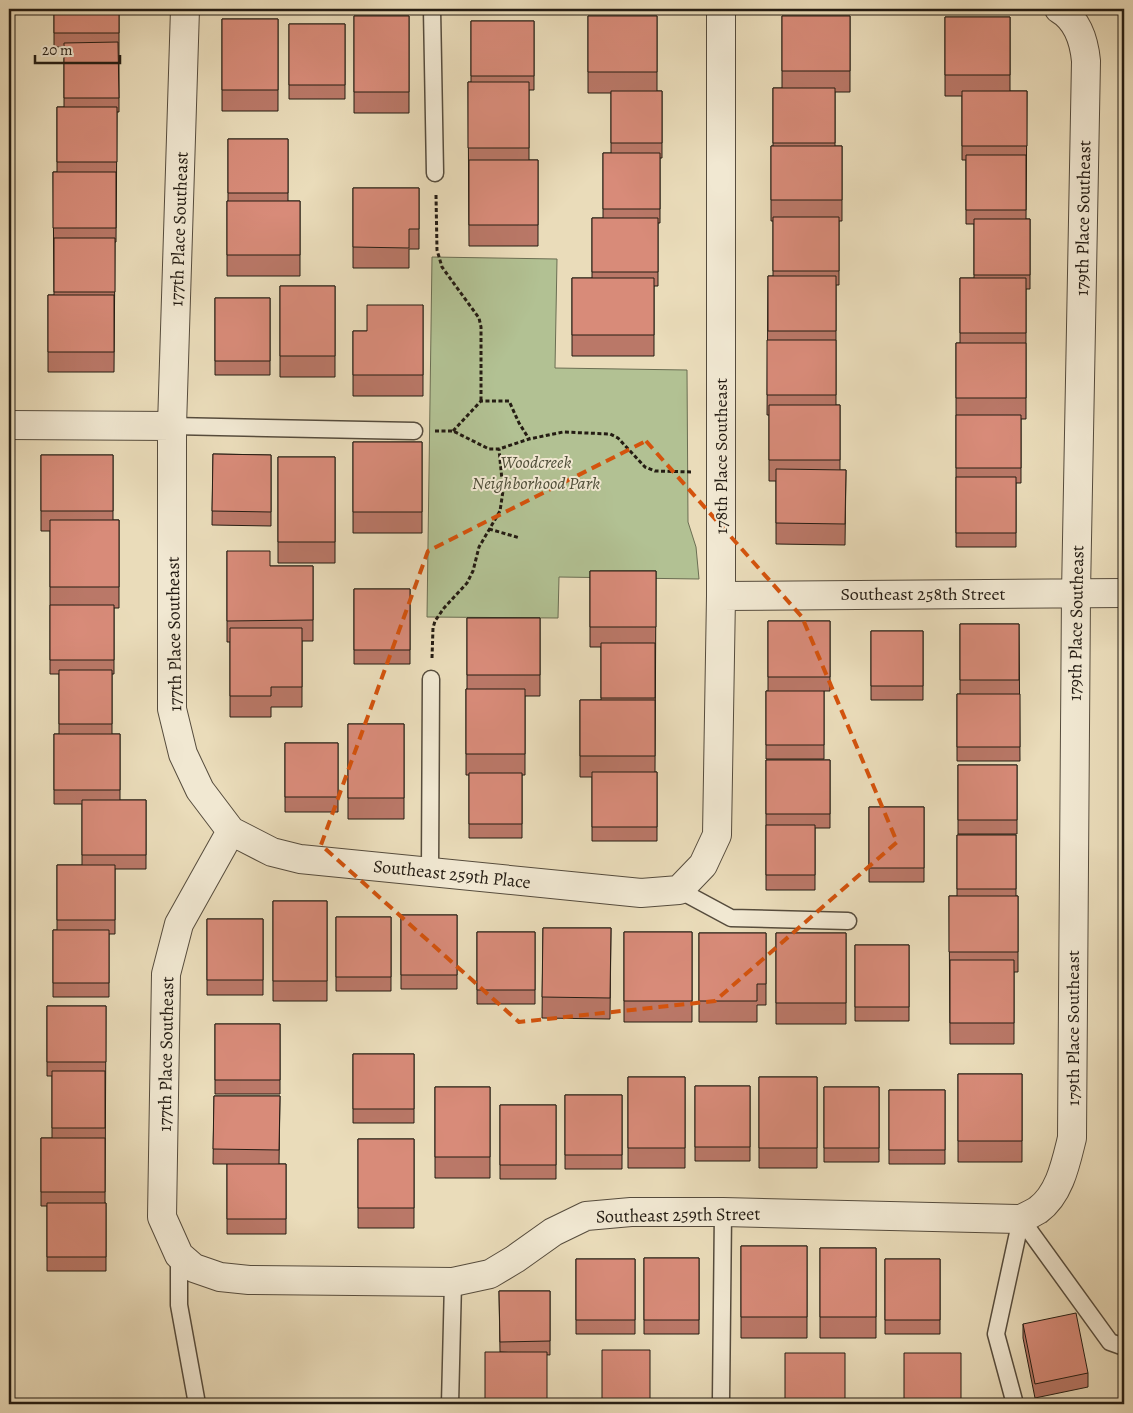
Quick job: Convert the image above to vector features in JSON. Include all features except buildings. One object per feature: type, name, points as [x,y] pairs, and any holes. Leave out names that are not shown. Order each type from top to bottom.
[{"type":"street","name":"177th Place Southeast","points":[[179,1255],[162,1217],[166,974],[179,924],[231,831],[200,790],[183,754],[172,709],[172,426],[186,9]]},
{"type":"street","name":"178th Place Southeast","points":[[679,890],[704,866],[717,835],[721,596],[721,9]]},
{"type":"street","name":"179th Place Southeast","points":[[1021,1219],[1040,1209],[1052,1196],[1061,1178],[1072,1138],[1076,593],[1086,61],[1085,47],[1080,31],[1064,10]]},
{"type":"street","points":[[9,425],[172,426]]},
{"type":"street","name":"Southeast 258th Street","points":[[721,596],[1124,593]]},
{"type":"street","name":"Southeast 259th Place","points":[[231,831],[272,852],[300,859],[642,893],[679,890]]},
{"type":"street","name":"Southeast 259th Street","points":[[179,1255],[194,1268],[220,1277],[319,1281],[453,1282],[490,1274],[553,1232],[586,1216],[631,1212],[723,1212],[1021,1219]]},
{"type":"lane","points":[[432,9],[435,173]]},
{"type":"lane","points":[[172,426],[414,431]]},
{"type":"lane","points":[[430,680],[430,872]]},
{"type":"lane","points":[[679,890],[732,918],[848,921]]},
{"type":"lane","points":[[721,1400],[723,1212]]},
{"type":"lane","points":[[1021,1219],[1110,1342],[1124,1347]]},
{"type":"lane","points":[[1015,1404],[996,1334],[1021,1219]]},
{"type":"lane","points":[[179,1255],[178,1305],[197,1404]]},
{"type":"lane","points":[[450,1404],[453,1282]]},
{"type":"path","points":[[435,173],[437,250],[442,267],[479,318],[481,327],[481,401],[453,431]]},
{"type":"path","points":[[481,401],[509,401],[529,439]]},
{"type":"path","points":[[414,431],[453,431],[489,449],[499,449],[529,439],[563,432],[610,434],[618,438],[645,467],[655,471],[721,473]]},
{"type":"path","points":[[430,680],[435,621],[466,583],[473,571],[479,547],[500,511],[503,491],[499,449]]},
{"type":"path","points":[[489,529],[520,538]]},
{"type":"highlighted area","points":[[646,441],[802,617],[897,842],[715,1001],[519,1022],[321,845],[428,551]]},
{"type":"green space","name":"Woodcreek Neighborhood Park","points":[[432,257],[557,259],[555,368],[687,370],[688,522],[696,547],[699,579],[559,577],[558,618],[427,617]]}]
